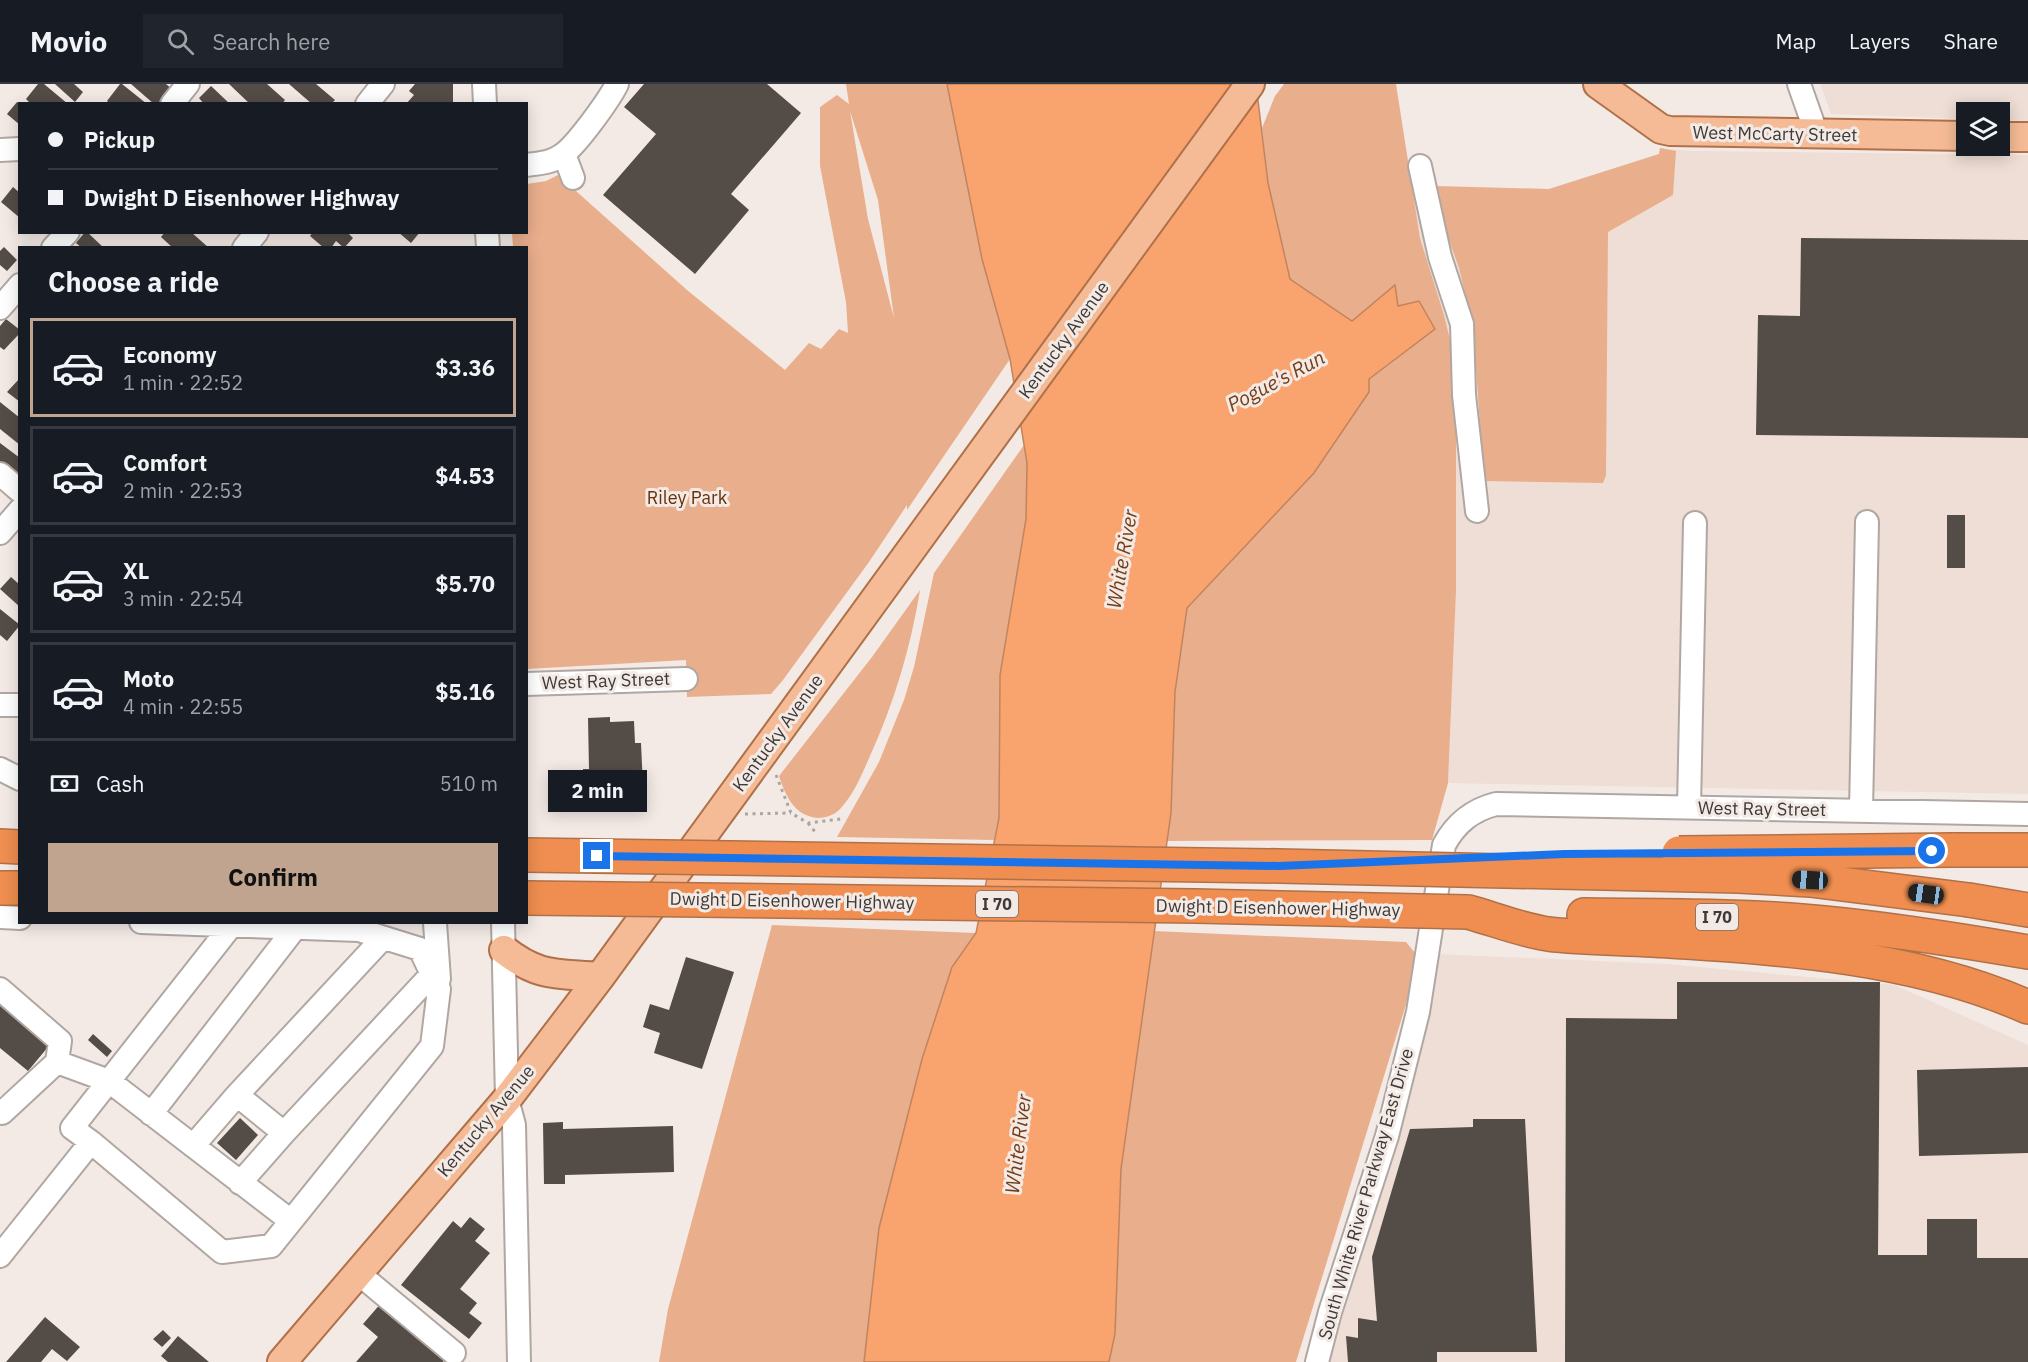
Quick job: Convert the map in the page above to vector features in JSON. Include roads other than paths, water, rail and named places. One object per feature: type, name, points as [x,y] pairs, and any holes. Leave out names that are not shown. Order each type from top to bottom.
[{"type":"highway","points":[[0,846],[18,847]]},
{"type":"highway","points":[[1279,866],[1564,854],[2028,850]]},
{"type":"highway","points":[[528,855],[1279,866],[1794,879],[1883,888],[2028,910]]},
{"type":"highway","points":[[0,888],[18,888]]},
{"type":"highway","name":"Dwight D Eisenhower Highway","points":[[528,898],[1195,906],[1713,917],[1800,921],[1887,929],[2028,952]]},
{"type":"highway","points":[[1468,912],[1545,933],[1834,956],[1901,967],[1966,984],[2028,1007]]},
{"type":"main road","name":"Kentucky Avenue","points":[[282,1362],[507,1100],[719,815],[1250,84]]},
{"type":"main road","name":"West McCarty Street","points":[[1598,84],[1661,129],[1670,131],[1956,136]]},
{"type":"main road","points":[[2010,137],[2028,137]]},
{"type":"main road","points":[[503,936],[522,964],[538,971],[600,977]]},
{"type":"street","points":[[173,102],[188,84]]},
{"type":"street","points":[[369,102],[383,84]]},
{"type":"street","points":[[484,84],[484,102]]},
{"type":"street","points":[[528,165],[547,163],[564,154],[610,99],[617,84]]},
{"type":"street","points":[[1799,84],[1817,135]]},
{"type":"street","points":[[0,150],[18,149]]},
{"type":"street","points":[[564,154],[573,178]]},
{"type":"street","points":[[1420,166],[1440,257],[1462,324],[1464,395],[1476,511]]},
{"type":"street","points":[[55,246],[66,234]]},
{"type":"street","points":[[0,308],[18,287]]},
{"type":"street","points":[[0,474],[18,489]]},
{"type":"street","points":[[0,533],[18,512]]},
{"type":"street","points":[[1861,811],[1867,522]]},
{"type":"street","points":[[1689,807],[1695,523]]},
{"type":"street","name":"West Ray Street","points":[[528,684],[686,679]]},
{"type":"street","points":[[0,769],[18,778]]},
{"type":"street","name":"West Ray Street","points":[[1496,804],[2028,814]]},
{"type":"street","name":"South White River Parkway East Drive","points":[[1317,1362],[1330,1312],[1386,1136],[1418,1012],[1444,845],[1450,833],[1466,817],[1484,807],[1496,804]]},
{"type":"street","points":[[0,917],[18,918]]},
{"type":"street","points":[[186,924],[359,930],[420,949],[436,982]]},
{"type":"street","points":[[420,949],[434,924]]},
{"type":"street","points":[[231,926],[72,1128],[222,1252],[271,1246],[432,1046],[436,982],[435,924]]},
{"type":"street","points":[[152,1114],[296,928]]},
{"type":"street","points":[[503,936],[507,1100],[514,1125],[519,1362]]},
{"type":"street","points":[[193,1146],[237,1095],[383,938]]},
{"type":"street","points":[[240,1183],[284,1133],[436,982]]},
{"type":"street","points":[[0,989],[60,1041],[57,1062],[0,1111]]},
{"type":"street","points":[[57,1062],[109,1081],[291,1221]]},
{"type":"street","points":[[237,1095],[284,1133]]},
{"type":"street","points":[[0,1256],[91,1142]]},
{"type":"street","points":[[358,1273],[454,1353]]},
{"type":"water","points":[[947,84],[1256,84],[1268,183],[1290,279],[1352,321],[1395,285],[1398,306],[1419,301],[1435,329],[1369,379],[1369,392],[1314,473],[1187,608],[1175,692],[1171,813],[1121,1169],[1115,1334],[1109,1362],[864,1362],[879,1228],[922,1059],[952,967],[976,933],[999,818],[1000,675],[1026,519],[1027,463],[1010,359],[982,259]]},
{"type":"water label","name":"Pogue's Run","points":[[1276,381]]},
{"type":"water label","name":"White River","points":[[1122,559]]},
{"type":"water label","name":"White River","points":[[1018,1144]]},
{"type":"park label","name":"Riley Park","points":[[687,498]]}]
